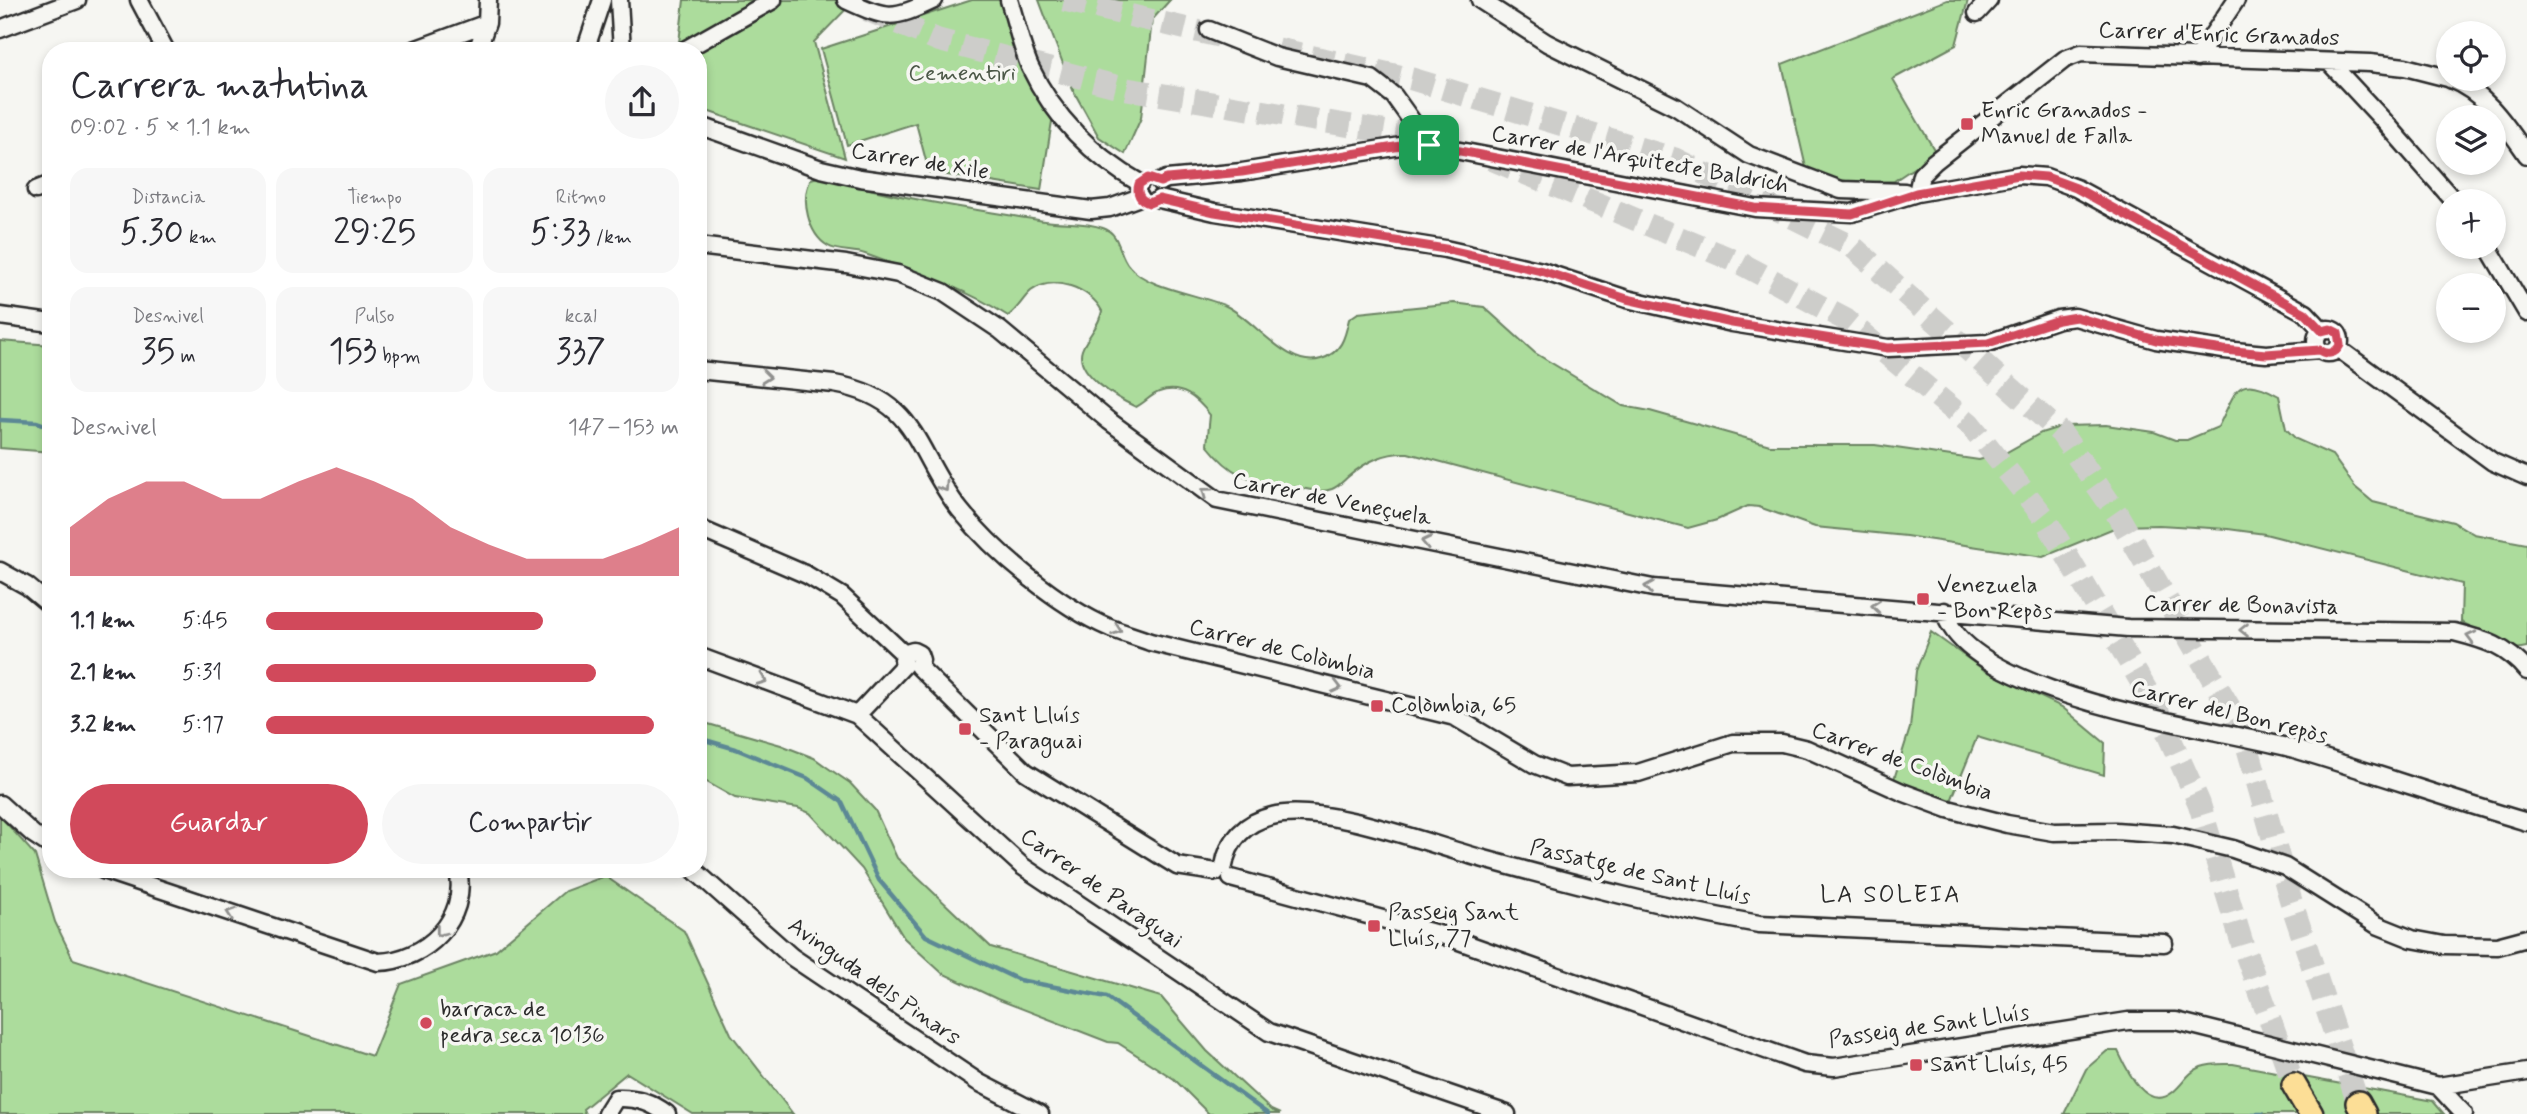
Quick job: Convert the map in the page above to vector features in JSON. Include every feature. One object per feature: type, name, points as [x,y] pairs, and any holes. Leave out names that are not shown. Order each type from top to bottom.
[{"type":"highway","points":[[2294,1085],[2311,1114]]},
{"type":"street","points":[[0,29],[77,0]]},
{"type":"street","points":[[139,0],[161,42]]},
{"type":"street","points":[[480,42],[486,23],[488,0]]},
{"type":"street","points":[[588,42],[603,0]]},
{"type":"street","points":[[619,0],[621,42]]},
{"type":"street","points":[[699,42],[773,0]]},
{"type":"street","points":[[846,0],[880,16],[895,15],[934,0]]},
{"type":"street","points":[[1009,0],[1030,66],[1055,109],[1098,156],[1140,190],[1149,203],[1159,199],[1215,212],[1445,249],[1542,271],[1627,299],[1732,323],[1888,348],[1988,343],[2058,320],[2076,317],[2156,340],[2266,354],[2320,350],[2328,354],[2339,348],[2341,340],[2338,333],[2330,329],[2322,331],[2316,340],[2320,350]]},
{"type":"street","points":[[1480,0],[1547,43],[1676,107],[1749,155],[1841,190],[1916,193]]},
{"type":"street","points":[[1977,13],[1989,0]]},
{"type":"street","points":[[2197,58],[2236,0]]},
{"type":"street","points":[[435,42],[486,23]]},
{"type":"street","points":[[1209,30],[1278,57],[1372,79],[1394,96],[1429,145]]},
{"type":"street","name":"Carrer d'Enric Granados","points":[[1916,193],[1921,175],[1934,162],[2066,59],[2081,53],[2382,64],[2436,75]]},
{"type":"street","points":[[2330,63],[2444,189]]},
{"type":"street","name":"Carrer d'Enric Granados","points":[[2473,91],[2483,98],[2527,155]]},
{"type":"street","name":"Carrer de Xile","points":[[707,128],[821,169],[860,178],[1091,210],[1111,208],[1140,190]]},
{"type":"street","name":"Carrer de l'Arquitecte Baldrich","points":[[1160,182],[1167,179],[1242,172],[1407,145],[1429,145],[1755,208],[1852,214],[1916,193],[2019,175],[2046,177],[2076,188],[2305,313],[2322,331]]},
{"type":"street","points":[[1140,190],[1150,178],[1160,182],[1163,191],[1159,199]]},
{"type":"street","name":"Carrer de Veneçuela","points":[[707,247],[846,264],[898,274],[943,292],[1000,330],[1109,421],[1217,500],[1653,588],[1944,611]]},
{"type":"street","points":[[2495,259],[2527,313]]},
{"type":"street","points":[[0,316],[42,322]]},
{"type":"street","points":[[2339,348],[2493,462],[2527,478]]},
{"type":"street","name":"Carrer de Colòmbia","points":[[707,371],[834,384],[877,396],[895,408],[913,431],[939,479],[960,510],[999,551],[1045,587],[1109,628],[1150,642],[1455,717],[1534,764],[1567,777],[1638,773],[1733,743],[1782,743],[1807,749],[1902,792],[1948,809],[2007,824],[2054,832],[2115,831],[2173,835],[2233,849],[2285,867],[2377,925],[2412,939],[2444,944],[2497,946],[2527,938]]},
{"type":"street","name":"Passeig de Sant Lluís","points":[[707,532],[807,575],[842,596],[1027,772],[1177,866],[1224,872],[1445,936],[1805,1064],[1834,1067],[2128,1021],[2176,1021],[2438,1086],[2527,1072]]},
{"type":"street","points":[[0,571],[27,586],[42,598]]},
{"type":"street","name":"Carrer de Bonavista","points":[[1944,611],[2128,628],[2454,632],[2486,640],[2513,655],[2527,671]]},
{"type":"street","name":"Carrer del Bon repòs","points":[[1944,611],[1953,633],[1976,652],[2042,685],[2138,716],[2292,749],[2527,822]]},
{"type":"street","name":"Carrer de Paraguai","points":[[707,659],[857,715],[1022,866],[1269,1032],[1507,1114]]},
{"type":"street","points":[[857,715],[909,662]]},
{"type":"street","points":[[0,804],[42,840]]},
{"type":"street","name":"Passatge de Sant Lluís","points":[[1224,872],[1235,838],[1247,826],[1273,815],[1310,813],[1697,913],[1759,924],[2164,943]]},
{"type":"street","points":[[127,878],[378,962],[401,960],[428,947],[442,932],[456,909],[460,894],[459,878]]},
{"type":"street","name":"Avinguda dels Pinars","points":[[703,878],[792,957],[978,1082],[1040,1114]]},
{"type":"street","points":[[2438,1086],[2464,1114]]},
{"type":"street","points":[[606,1114],[616,1098],[630,1097],[643,1100],[667,1114]]},
{"type":"green space","points":[[684,0],[855,0],[814,42],[845,158],[707,111],[707,42],[679,42]]},
{"type":"green space","name":"Cementiri","points":[[972,0],[1006,0],[1053,115],[1041,190],[929,172],[916,123],[847,145],[821,49]]},
{"type":"green space","points":[[1039,0],[1170,0],[1152,20],[1141,118],[1125,154],[1099,137],[1073,90]]},
{"type":"green space","points":[[1947,0],[1968,0],[1956,45],[1893,79],[1936,153],[1894,181],[1855,183],[1807,172],[1782,64]]},
{"type":"green space","points":[[821,176],[932,202],[1103,228],[1116,239],[1125,261],[1137,274],[1161,286],[1226,306],[1284,350],[1309,360],[1321,359],[1338,349],[1349,319],[1358,313],[1454,303],[1484,307],[1535,353],[1623,406],[1770,445],[1875,445],[1979,460],[2005,453],[2041,433],[2063,426],[2106,425],[2154,432],[2175,440],[2187,440],[2218,427],[2233,397],[2244,386],[2264,389],[2279,396],[2286,429],[2296,439],[2332,455],[2355,487],[2373,502],[2453,522],[2474,534],[2527,544],[2527,647],[2516,649],[2461,622],[2462,584],[2265,534],[2228,529],[2159,525],[2119,526],[2043,557],[1906,536],[1815,527],[1759,507],[1748,506],[1717,520],[1688,528],[1408,453],[1377,458],[1335,488],[1324,491],[1248,478],[1228,467],[1207,445],[1210,415],[1188,394],[1167,390],[1156,393],[1136,407],[1109,392],[1091,376],[1081,359],[1082,350],[1102,311],[1089,296],[1070,286],[1040,286],[1031,291],[1008,316],[975,297],[920,274],[865,254],[832,248],[815,233],[806,206],[811,179]]},
{"type":"green space","points":[[0,341],[42,344],[42,451],[0,448]]},
{"type":"green space","points":[[1931,632],[1984,670],[2062,707],[2105,743],[2104,775],[1977,737],[1951,801],[1912,790],[1894,779],[1910,728],[1916,671]]},
{"type":"green space","points":[[707,724],[781,745],[814,758],[850,783],[875,810],[897,858],[991,947],[1161,997],[1207,1051],[1271,1110],[1280,1114],[1209,1114],[1174,1079],[1118,1043],[1108,1042],[997,999],[942,973],[904,938],[862,869],[810,813],[798,808],[735,798],[707,782]]},
{"type":"green space","points":[[0,816],[35,855],[55,922],[73,959],[372,1056],[401,984],[496,950],[565,891],[600,878],[608,878],[684,931],[731,1034],[793,1114],[693,1114],[627,1073],[583,1109],[585,1114],[0,1114]]},
{"type":"green space","points":[[2107,1051],[2118,1051],[2138,1086],[2154,1097],[2163,1097],[2173,1092],[2196,1069],[2213,1064],[2233,1064],[2433,1101],[2444,1114],[2064,1114],[2086,1069]]},
{"type":"waterway","points":[[0,420],[42,424]]},
{"type":"waterway","points":[[707,741],[736,749],[807,778],[842,802],[879,880],[926,936],[1019,980],[1107,997],[1268,1114]]},
{"type":"waterway","points":[[2252,1114],[2262,1114]]},
{"type":"tunnel","points":[[1064,0],[1231,39]]},
{"type":"tunnel","points":[[867,10],[938,40],[1127,89],[1443,141]]},
{"type":"tunnel","points":[[1278,49],[1412,79],[1675,159],[1853,247],[2061,433],[2117,514],[2243,731],[2290,898],[2358,1103]]},
{"type":"tunnel","points":[[1491,159],[1740,263],[1846,320],[1969,423],[2044,517],[2155,705],[2199,803],[2243,946],[2294,1085]]},
{"type":"place","name":"Enric Granados - Manuel de Falla","points":[[1967,124]]},
{"type":"place","name":"Venezuela - Bon Repòs","points":[[1923,599]]},
{"type":"place","name":"Colòmbia, 65","points":[[1377,706]]},
{"type":"place","name":"Sant Lluís - Paraguai","points":[[965,729]]},
{"type":"place","name":"Passeig Sant Lluís, 77","points":[[1374,926]]},
{"type":"place","name":"barraca de pedra seca 10136","points":[[426,1023]]},
{"type":"place","name":"Sant Lluís, 45","points":[[1916,1065]]},
{"type":"district","name":"LA SOLEIA","points":[[1891,895]]},
{"type":"route","points":[[1407,145],[1429,145],[1755,208],[1852,214],[1916,193],[2019,175],[2046,177],[2076,188],[2305,313],[2322,331],[2330,329],[2338,333],[2340,345],[2336,351],[2328,354],[2320,350],[2266,354],[2224,350],[2156,340],[2076,317],[2058,320],[1988,343],[1888,348],[1732,323],[1627,299],[1542,271],[1445,249],[1215,212],[1159,199],[1149,203],[1142,200],[1138,193],[1139,184],[1148,178],[1160,182],[1167,179],[1242,172],[1407,145]]}]
